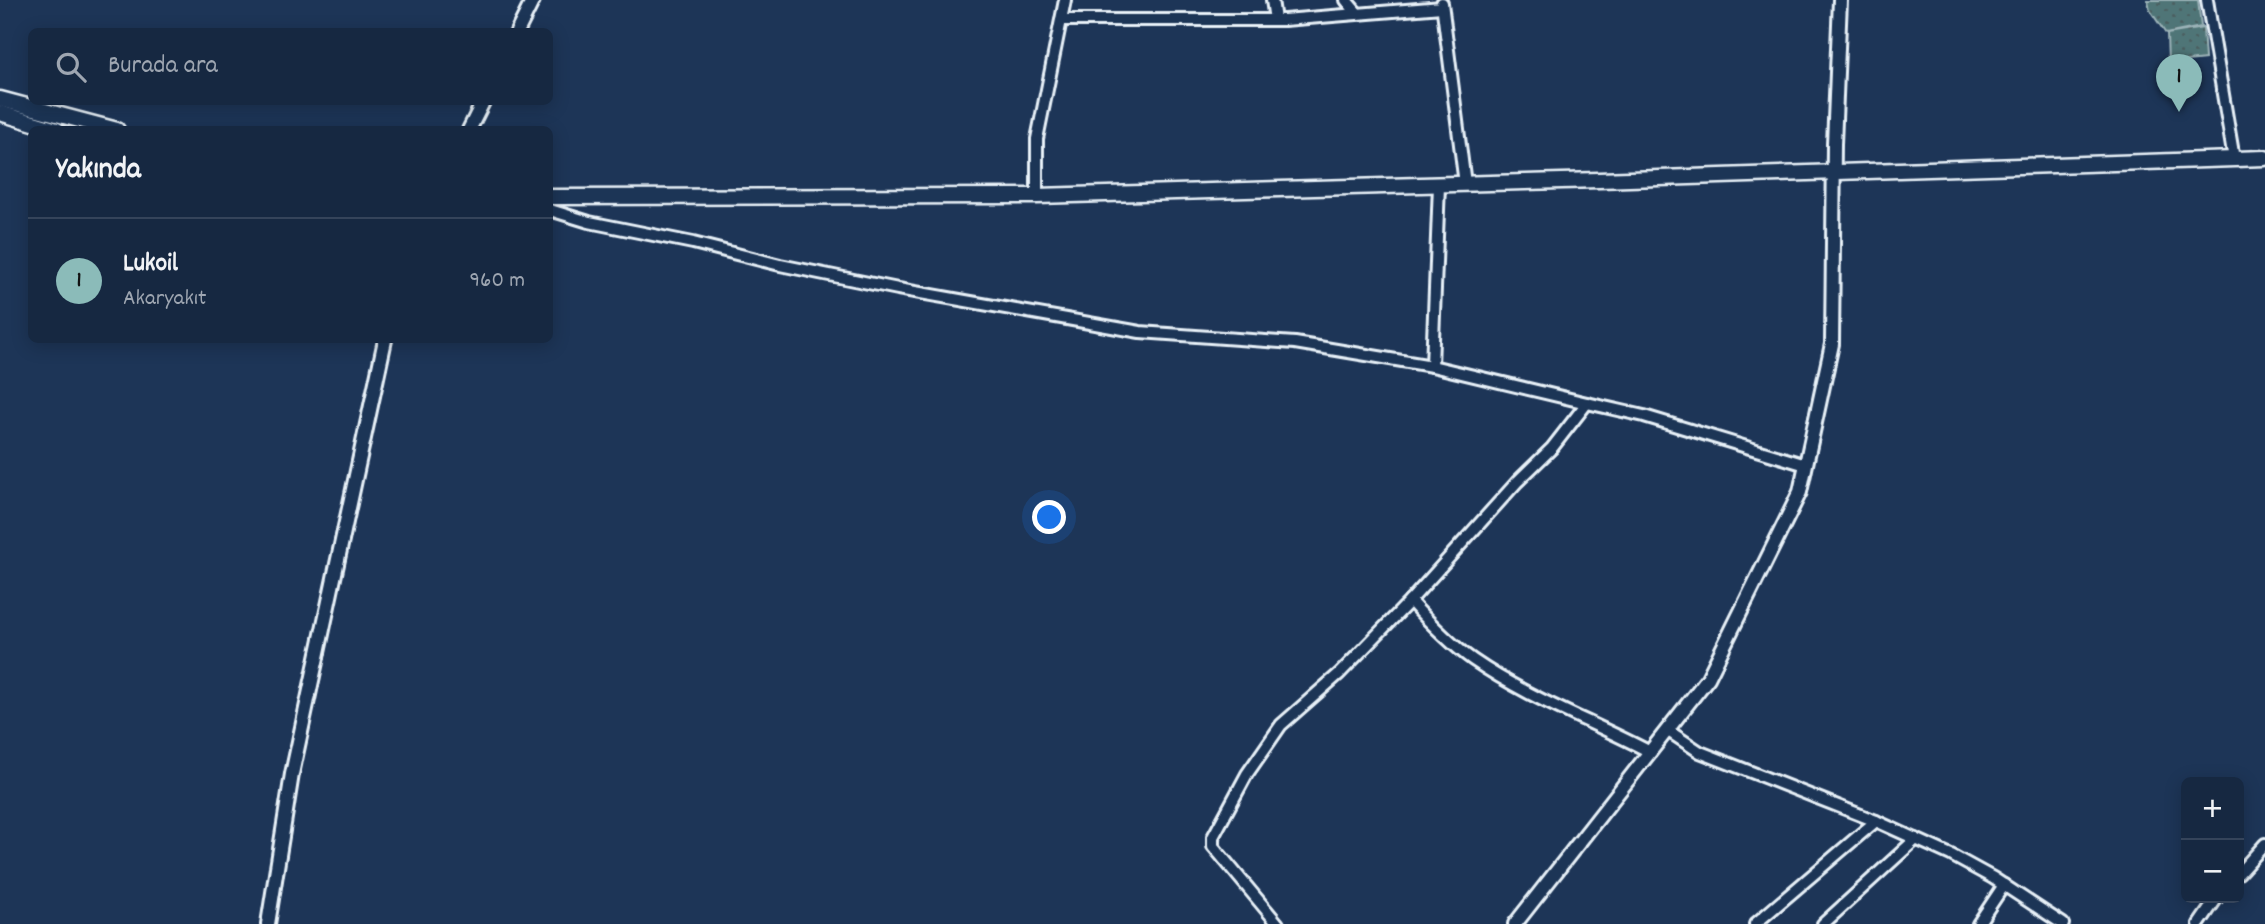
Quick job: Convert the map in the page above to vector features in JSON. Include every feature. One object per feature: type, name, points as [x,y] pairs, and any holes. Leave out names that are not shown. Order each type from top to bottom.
[{"type":"main road","points":[[0,99],[102,126]]},
{"type":"main road","points":[[0,113],[44,126]]},
{"type":"main road","points":[[553,197],[1037,196],[2265,158]]},
{"type":"street","points":[[519,28],[533,0]]},
{"type":"street","points":[[1037,196],[1037,139],[1065,0]]},
{"type":"street","points":[[1272,0],[1275,20]]},
{"type":"street","points":[[1346,0],[1357,13]]},
{"type":"street","points":[[1515,924],[1708,678],[1800,492],[1832,344],[1833,173],[1840,0]]},
{"type":"street","points":[[2207,0],[2234,159]]},
{"type":"street","points":[[1061,20],[1275,20],[1442,4],[1465,184]]},
{"type":"street","points":[[471,126],[482,105]]},
{"type":"street","points":[[1432,366],[1439,185]]},
{"type":"street","points":[[553,211],[589,222],[693,243],[780,265],[1140,332],[1295,343],[1432,366],[1644,416],[1806,465]]},
{"type":"street","points":[[268,924],[292,774],[384,343]]},
{"type":"street","points":[[1278,924],[1213,846],[1213,836],[1247,774],[1281,725],[1339,674],[1410,601],[1517,482],[1552,448],[1587,403]]},
{"type":"street","points":[[1410,601],[1432,625],[1471,659],[1514,687],[1650,751]]},
{"type":"street","points":[[1667,730],[1700,752],[1876,821],[1951,855],[2004,885],[2063,924]]},
{"type":"street","points":[[1755,924],[1876,821]]},
{"type":"street","points":[[1823,924],[1916,839]]},
{"type":"street","points":[[2244,867],[2265,844]]},
{"type":"street","points":[[1978,924],[2004,885]]},
{"type":"street","points":[[2199,924],[2214,903]]},
{"type":"green space","points":[[2148,0],[2198,0],[2201,27],[2166,34],[2150,10]]},
{"type":"green space","points":[[2203,28],[2205,59],[2168,63],[2167,34]]},
{"type":"place","name":"Lukoil","points":[[2179,112]]}]
